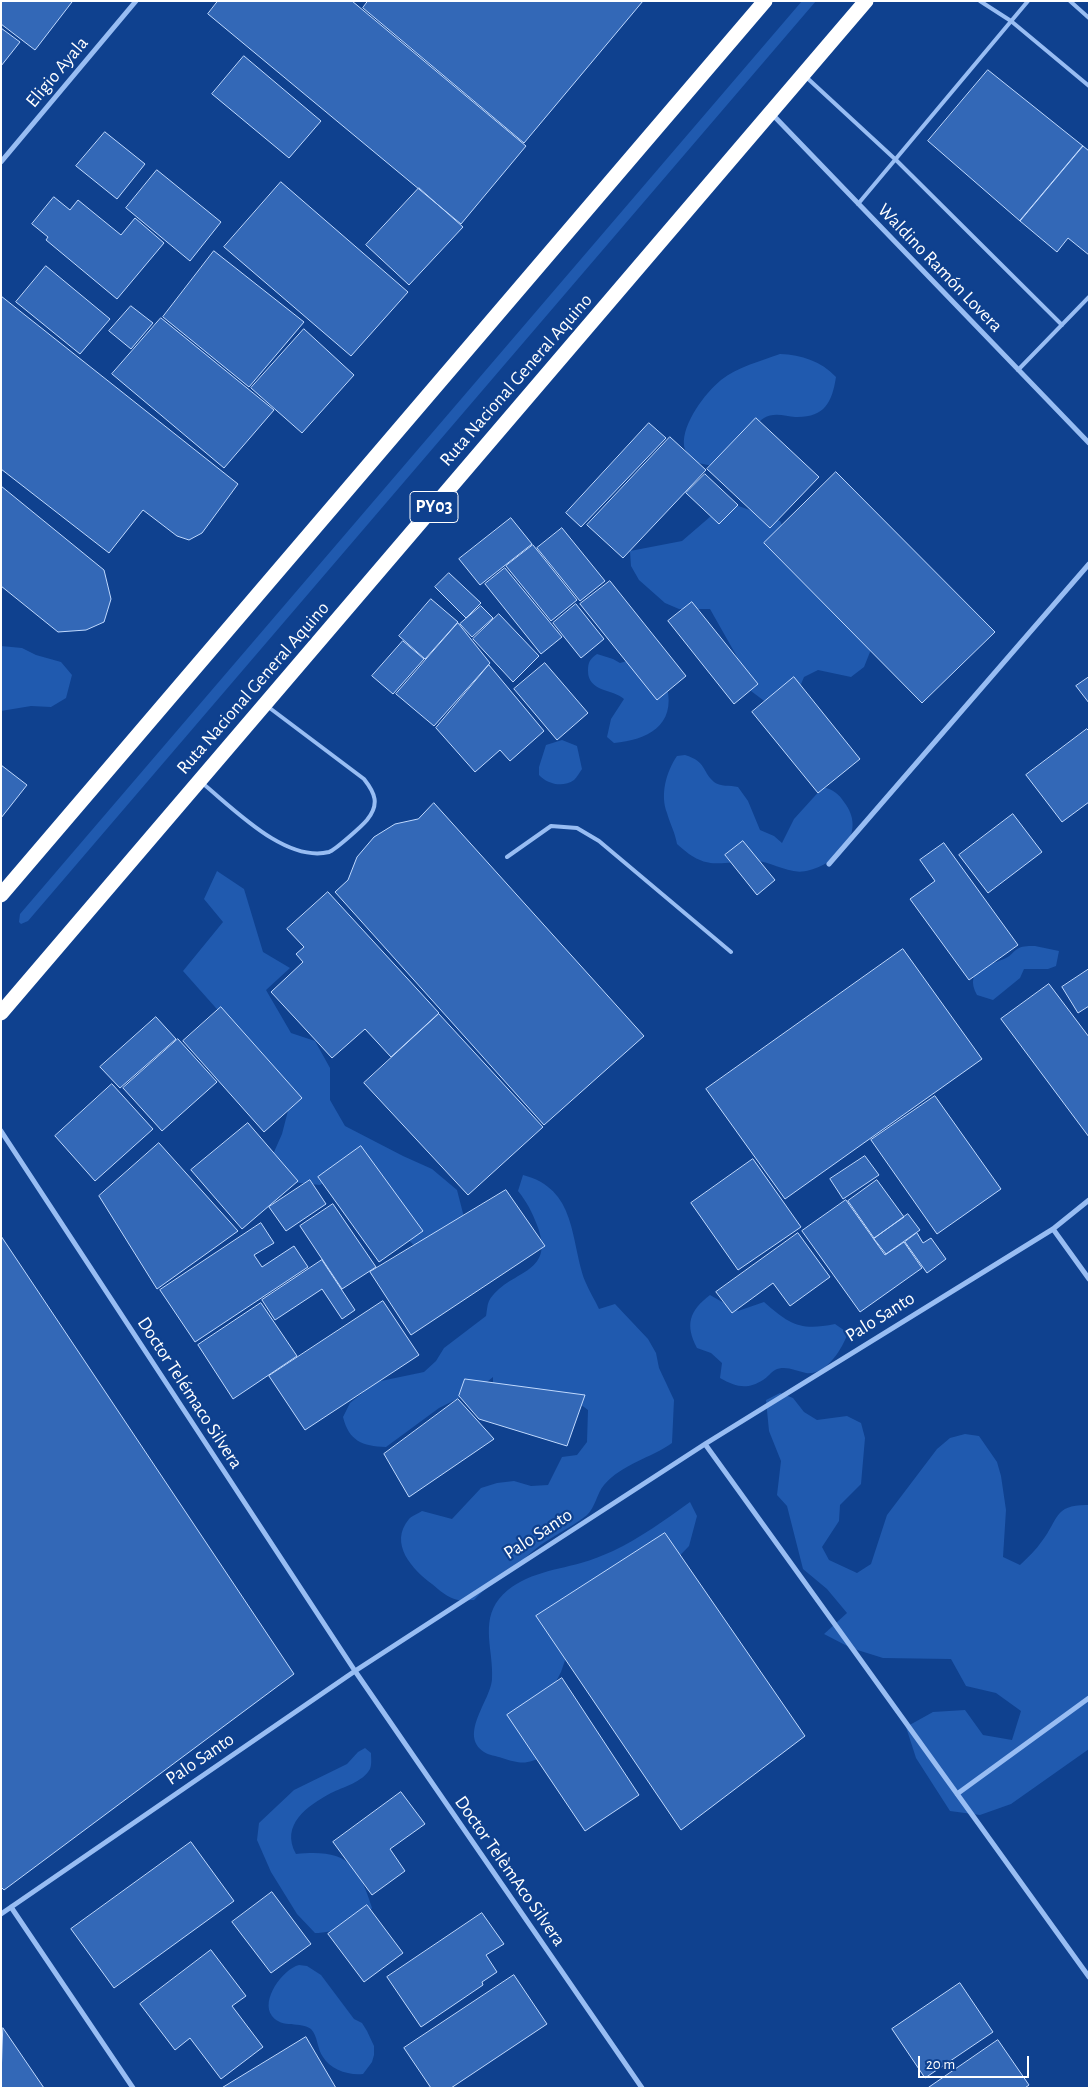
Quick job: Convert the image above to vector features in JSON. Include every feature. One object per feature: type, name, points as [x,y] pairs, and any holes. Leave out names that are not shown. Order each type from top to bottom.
[{"type":"highway","points":[[1,895],[765,1]]},
{"type":"highway","name":"Ruta Nacional General Aquino","points":[[1,1013],[866,1]]},
{"type":"street","name":"Eligio Ayala","points":[[1,162],[136,1]]},
{"type":"street","name":"Waldino Ramón Lovera","points":[[770,113],[1089,444]]},
{"type":"street","points":[[829,864],[1089,564]]},
{"type":"street","name":"Doctor Telémaco Silvera","points":[[1,1131],[354,1671]]},
{"type":"street","name":"Palo Santo","points":[[1,1914],[354,1671],[705,1444],[1052,1229],[1089,1200]]},
{"type":"street","points":[[1052,1229],[1089,1278]]},
{"type":"street","points":[[705,1444],[1089,1977]]},
{"type":"street","name":"Doctor TelèmAco Silvera","points":[[354,1671],[642,2088]]},
{"type":"street","points":[[957,1794],[1089,1698]]},
{"type":"street","points":[[11,1907],[133,2088]]},
{"type":"lane","points":[[980,1],[1011,21],[1089,86]]},
{"type":"lane","points":[[858,204],[1028,1]]},
{"type":"lane","points":[[1070,1],[1089,18]]},
{"type":"lane","points":[[803,74],[896,160],[1062,325]]},
{"type":"lane","points":[[1018,370],[1089,297]]},
{"type":"lane","points":[[200,781],[270,838],[287,847],[307,853],[330,852],[367,820],[375,804],[373,791],[364,779],[265,705]]},
{"type":"lane","points":[[507,857],[551,826],[577,828],[599,841],[731,952]]},
{"type":"shaded area","points":[[802,1],[816,1],[28,921],[21,924],[19,922],[20,914]]},
{"type":"shaded area","points":[[780,354],[811,360],[830,371],[836,377],[832,394],[825,407],[820,412],[805,417],[775,415],[764,418],[748,434],[723,468],[693,462],[684,447],[684,437],[696,409],[708,393],[721,380],[734,371]]},
{"type":"shaded area","points":[[733,504],[780,521],[810,580],[876,637],[864,667],[851,677],[818,670],[804,677],[792,706],[775,709],[751,691],[740,662],[710,609],[679,609],[665,603],[639,580],[631,566],[630,551],[682,541],[718,510]]},
{"type":"shaded area","points":[[1,646],[22,648],[36,655],[61,662],[72,675],[66,698],[51,707],[31,706],[1,711]]},
{"type":"shaded area","points":[[597,654],[620,663],[627,661],[667,687],[669,700],[667,712],[663,721],[648,734],[614,743],[607,737],[611,719],[624,699],[596,686],[589,678],[588,665]]},
{"type":"shaded area","points":[[562,740],[577,746],[582,769],[574,780],[565,784],[555,784],[546,781],[539,775],[539,767],[546,745]]},
{"type":"shaded area","points":[[685,755],[697,760],[716,784],[738,787],[748,801],[760,830],[774,836],[782,843],[794,819],[823,787],[838,794],[850,813],[853,824],[847,844],[831,860],[821,866],[802,872],[787,870],[758,861],[711,863],[695,858],[677,844],[664,799],[665,784],[670,769],[677,756]]},
{"type":"shaded area","points":[[217,871],[244,889],[263,952],[290,968],[266,990],[291,1033],[315,1041],[330,1068],[330,1100],[345,1126],[432,1169],[457,1190],[465,1221],[415,1246],[393,1226],[346,1167],[320,1185],[291,1182],[270,1161],[282,1134],[290,1103],[223,1016],[183,971],[223,922],[204,899]]},
{"type":"shaded area","points":[[1035,946],[1059,951],[1056,966],[1048,969],[1024,969],[1020,978],[993,1000],[977,995],[973,979],[980,970],[1008,957],[1019,948]]},
{"type":"shaded area","points":[[523,1175],[541,1182],[553,1192],[562,1204],[569,1218],[585,1281],[599,1309],[615,1304],[648,1339],[656,1353],[659,1368],[674,1400],[672,1443],[628,1466],[611,1478],[602,1488],[587,1515],[539,1546],[513,1570],[487,1588],[474,1600],[458,1600],[444,1594],[425,1578],[406,1556],[401,1538],[403,1528],[409,1519],[422,1511],[452,1519],[481,1488],[497,1483],[514,1481],[531,1486],[548,1485],[562,1457],[577,1455],[587,1442],[588,1410],[576,1401],[493,1394],[493,1377],[481,1387],[439,1408],[386,1447],[358,1441],[349,1432],[343,1417],[350,1403],[376,1382],[424,1372],[436,1361],[444,1348],[486,1316],[489,1301],[497,1291],[536,1263],[541,1254],[541,1242],[533,1216],[527,1203],[518,1191]]},
{"type":"shaded area","points":[[710,1295],[738,1311],[764,1302],[781,1316],[796,1324],[813,1327],[835,1324],[848,1333],[832,1360],[820,1370],[806,1373],[787,1368],[779,1369],[752,1385],[731,1384],[720,1378],[722,1363],[711,1353],[697,1348],[691,1332],[690,1325],[693,1313]]},
{"type":"shaded area","points":[[780,1393],[793,1398],[804,1412],[817,1420],[847,1416],[861,1423],[865,1438],[861,1484],[840,1505],[839,1521],[822,1547],[829,1560],[857,1573],[871,1564],[887,1515],[937,1449],[950,1438],[965,1434],[979,1436],[997,1462],[1006,1510],[1003,1557],[1020,1565],[1040,1544],[1063,1510],[1078,1505],[1089,1505],[1089,1749],[1011,1804],[980,1815],[950,1811],[916,1758],[906,1727],[933,1712],[965,1710],[983,1735],[1012,1740],[1021,1711],[996,1693],[966,1686],[951,1659],[883,1658],[851,1648],[824,1634],[847,1613],[827,1589],[803,1569],[787,1506],[777,1495],[781,1461],[769,1431],[766,1400]]},
{"type":"shaded area","points":[[690,1502],[697,1516],[689,1546],[667,1569],[575,1631],[561,1672],[542,1709],[545,1755],[533,1761],[519,1762],[484,1752],[477,1745],[474,1736],[478,1717],[492,1679],[489,1628],[493,1608],[499,1599],[507,1591],[527,1579],[548,1571],[585,1562],[623,1546],[643,1535]]},
{"type":"shaded area","points":[[365,1748],[371,1753],[371,1767],[367,1774],[358,1781],[331,1793],[305,1810],[298,1818],[291,1834],[296,1854],[327,1854],[348,1862],[361,1880],[372,1908],[354,1923],[330,1931],[315,1933],[297,1914],[271,1872],[257,1840],[259,1823],[294,1790],[347,1764],[358,1752]]},
{"type":"shaded area","points":[[299,1965],[307,1966],[321,1975],[354,2019],[362,2023],[367,2031],[374,2046],[374,2055],[372,2062],[363,2074],[340,2071],[330,2065],[323,2057],[311,2029],[302,2025],[286,2024],[272,2016],[269,2002],[275,1986],[286,1972]]},
{"type":"building","points":[[1,1],[72,2],[35,50],[1,24]]},
{"type":"building","points":[[218,1],[352,1],[526,146],[461,224],[208,14]]},
{"type":"building","points":[[368,1],[643,1],[524,143],[363,8]]},
{"type":"building","points":[[1,28],[20,42],[1,66]]},
{"type":"building","points":[[244,56],[321,121],[289,158],[212,94]]},
{"type":"building","points":[[988,70],[1083,146],[1020,221],[928,141]]},
{"type":"building","points":[[105,132],[145,164],[117,199],[76,166]]},
{"type":"building","points":[[1083,146],[1089,151],[1089,255],[1068,238],[1057,252],[1020,221]]},
{"type":"building","points":[[157,170],[221,222],[190,261],[126,208]]},
{"type":"building","points":[[281,182],[408,292],[351,356],[224,247]]},
{"type":"building","points":[[419,188],[463,227],[409,285],[366,245]]},
{"type":"building","points":[[54,197],[70,210],[78,200],[121,235],[135,218],[164,243],[117,299],[46,240],[48,237],[32,224]]},
{"type":"building","points":[[214,251],[304,322],[249,387],[163,317]]},
{"type":"building","points":[[46,266],[110,319],[80,354],[16,302]]},
{"type":"building","points":[[1,296],[238,484],[202,533],[189,540],[177,536],[143,510],[109,553],[1,469]]},
{"type":"building","points":[[131,306],[153,323],[131,349],[109,331]]},
{"type":"building","points":[[161,318],[274,410],[224,468],[112,374]]},
{"type":"building","points":[[304,329],[354,375],[302,433],[251,388]]},
{"type":"building","points":[[756,418],[819,477],[770,528],[707,469]]},
{"type":"building","points":[[649,423],[666,438],[581,527],[566,513]]},
{"type":"building","points":[[670,437],[706,470],[623,558],[587,525]]},
{"type":"building","points":[[836,472],[995,632],[922,703],[764,543]]},
{"type":"building","points":[[705,474],[738,505],[719,524],[686,493]]},
{"type":"building","points":[[1,486],[104,570],[111,599],[104,622],[86,630],[58,632],[1,586]]},
{"type":"building","points":[[511,518],[532,544],[480,585],[459,559]]},
{"type":"building","points":[[562,528],[605,581],[580,601],[537,548]]},
{"type":"building","points":[[533,545],[577,600],[551,621],[506,566]]},
{"type":"building","points":[[505,568],[562,637],[541,654],[485,584]]},
{"type":"building","points":[[449,573],[481,603],[466,618],[435,587]]},
{"type":"building","points":[[610,581],[686,676],[657,700],[580,604]]},
{"type":"building","points":[[431,599],[458,622],[425,659],[399,636]]},
{"type":"building","points":[[692,602],[758,684],[734,704],[668,621]]},
{"type":"building","points":[[576,604],[604,639],[581,658],[553,623]]},
{"type":"building","points":[[481,606],[493,618],[472,637],[460,624]]},
{"type":"building","points":[[499,614],[539,656],[513,682],[473,639]]},
{"type":"building","points":[[458,623],[490,663],[434,726],[396,694]]},
{"type":"building","points":[[403,641],[424,659],[393,694],[372,676]]},
{"type":"building","points":[[545,663],[588,713],[557,740],[514,689]]},
{"type":"building","points":[[489,665],[544,731],[510,761],[500,750],[475,772],[436,728]]},
{"type":"building","points":[[794,677],[860,759],[818,793],[752,712]]},
{"type":"building","points":[[1089,677],[1089,703],[1076,686]]},
{"type":"building","points":[[1087,729],[1089,731],[1089,802],[1062,822],[1026,775]]},
{"type":"building","points":[[1,765],[27,785],[1,818]]},
{"type":"building","points":[[434,803],[644,1036],[544,1125],[335,892],[348,880],[357,857],[374,837],[395,824],[418,819]]},
{"type":"building","points":[[1013,814],[1042,852],[988,893],[959,855]]},
{"type":"building","points":[[743,841],[775,880],[757,895],[725,855]]},
{"type":"building","points":[[944,843],[1018,945],[969,980],[910,899],[935,881],[920,860]]},
{"type":"building","points":[[328,892],[439,1013],[391,1057],[365,1029],[332,1058],[271,992],[303,962],[296,954],[304,947],[287,929]]},
{"type":"building","points":[[903,949],[982,1059],[785,1199],[706,1089]]},
{"type":"building","points":[[1089,969],[1089,1006],[1078,1013],[1062,987]]},
{"type":"building","points":[[1049,984],[1089,1037],[1089,1137],[1001,1019]]},
{"type":"building","points":[[221,1007],[302,1098],[264,1132],[183,1041]]},
{"type":"building","points":[[439,1014],[543,1127],[468,1195],[364,1083]]},
{"type":"building","points":[[156,1017],[176,1039],[120,1088],[100,1067]]},
{"type":"building","points":[[178,1039],[217,1082],[162,1131],[123,1088]]},
{"type":"building","points":[[112,1084],[153,1129],[95,1181],[55,1136]]},
{"type":"building","points":[[935,1096],[1001,1189],[937,1234],[871,1140]]},
{"type":"building","points":[[248,1123],[298,1181],[242,1229],[191,1170]]},
{"type":"building","points":[[159,1143],[238,1231],[157,1289],[99,1196]]},
{"type":"building","points":[[361,1146],[423,1231],[379,1262],[318,1177]]},
{"type":"building","points":[[865,1156],[879,1175],[843,1199],[830,1179]]},
{"type":"building","points":[[753,1159],[801,1227],[738,1270],[691,1203]]},
{"type":"building","points":[[310,1180],[326,1204],[286,1231],[269,1207]]},
{"type":"building","points":[[877,1180],[904,1217],[874,1238],[848,1201]]},
{"type":"building","points":[[506,1190],[545,1246],[411,1335],[370,1272]]},
{"type":"building","points":[[846,1200],[885,1255],[904,1242],[922,1268],[860,1312],[802,1231]]},
{"type":"building","points":[[333,1204],[376,1267],[342,1289],[300,1226]]},
{"type":"building","points":[[908,1214],[920,1230],[886,1254],[874,1239]]},
{"type":"building","points":[[261,1223],[274,1243],[254,1255],[262,1267],[294,1246],[308,1267],[195,1342],[160,1290]]},
{"type":"building","points":[[798,1233],[830,1277],[790,1306],[773,1283],[732,1313],[716,1292]]},
{"type":"building","points":[[917,1233],[923,1243],[931,1238],[946,1259],[927,1273],[905,1242]]},
{"type":"building","points":[[1,1236],[294,1674],[4,1890],[1,1887]]},
{"type":"building","points":[[322,1260],[355,1310],[342,1319],[322,1289],[275,1320],[262,1300]]},
{"type":"building","points":[[383,1301],[419,1355],[305,1430],[269,1376]]},
{"type":"building","points":[[261,1303],[297,1356],[233,1399],[198,1345]]},
{"type":"building","points":[[465,1379],[585,1395],[567,1446],[479,1419],[459,1396]]},
{"type":"building","points":[[458,1399],[494,1439],[409,1497],[384,1454]]},
{"type":"building","points":[[665,1533],[805,1736],[681,1830],[536,1616]]},
{"type":"building","points":[[562,1678],[639,1795],[585,1831],[507,1715]]},
{"type":"building","points":[[401,1792],[425,1824],[390,1849],[405,1871],[372,1895],[333,1842]]},
{"type":"building","points":[[191,1842],[234,1901],[114,1988],[71,1929]]},
{"type":"building","points":[[272,1892],[311,1944],[271,1973],[232,1922]]},
{"type":"building","points":[[367,1905],[403,1953],[364,1982],[328,1934]]},
{"type":"building","points":[[482,1913],[504,1944],[486,1955],[497,1972],[482,1982],[483,1985],[421,2027],[387,1977]]},
{"type":"building","points":[[211,1950],[246,1996],[232,2006],[263,2047],[221,2079],[190,2038],[175,2050],[140,2004]]},
{"type":"building","points":[[514,1975],[547,2024],[451,2088],[431,2088],[404,2048]]},
{"type":"building","points":[[960,1983],[993,2032],[925,2078],[892,2029]]},
{"type":"building","points":[[3,2028],[44,2088],[1,2088]]},
{"type":"building","points":[[306,2037],[336,2088],[222,2088]]},
{"type":"building","points":[[998,2040],[1029,2085],[1025,2088],[928,2088]]}]
